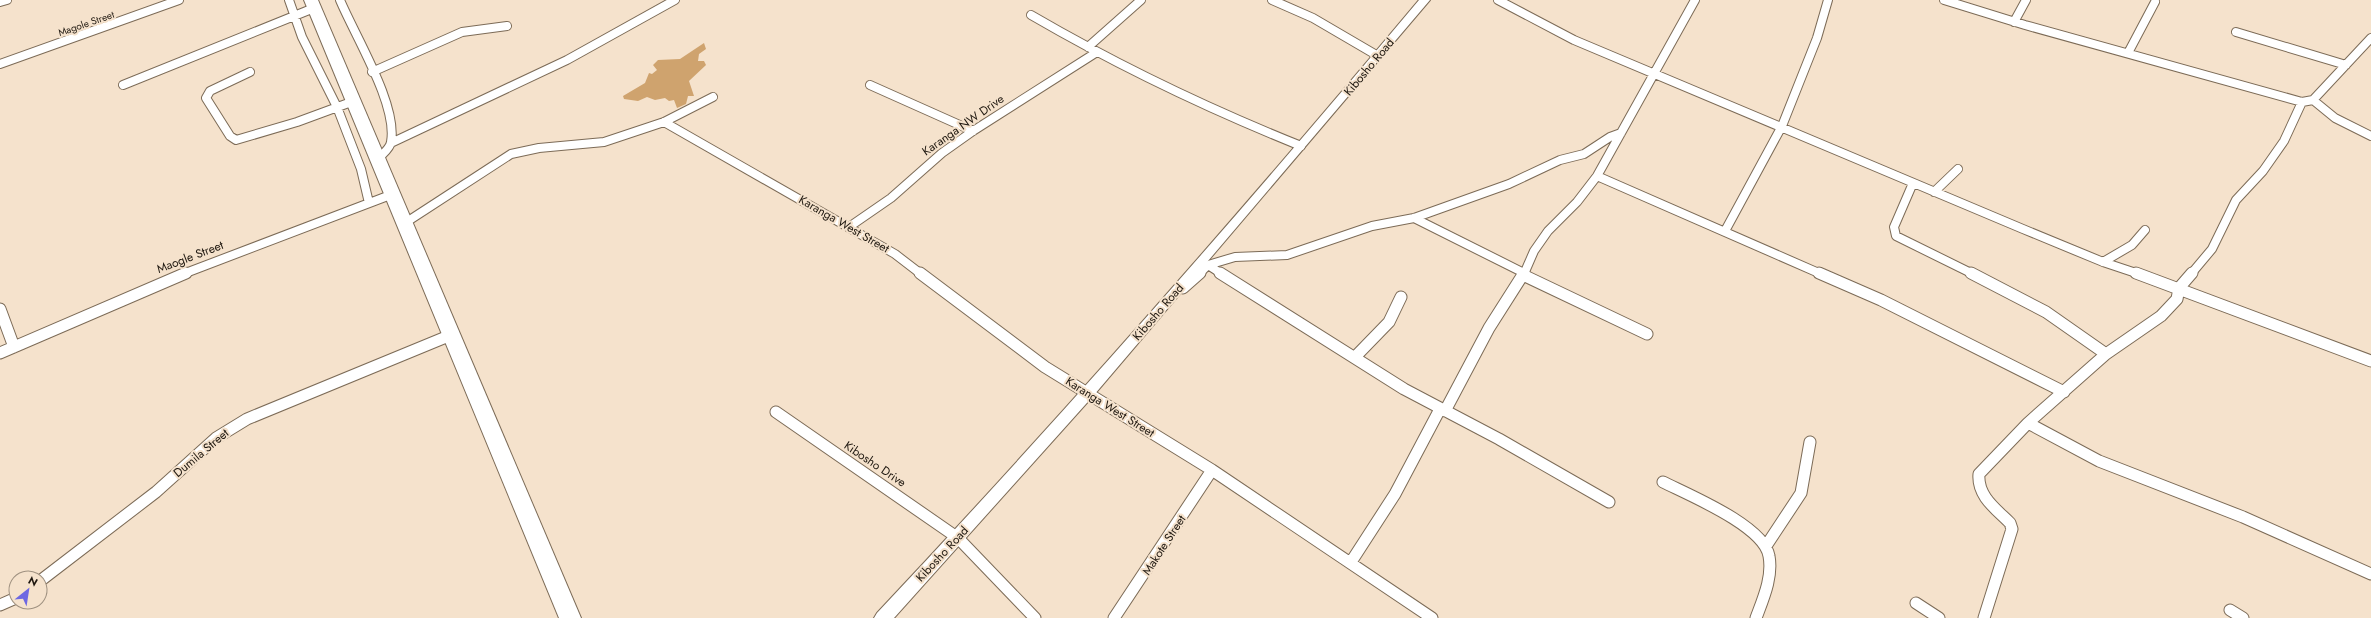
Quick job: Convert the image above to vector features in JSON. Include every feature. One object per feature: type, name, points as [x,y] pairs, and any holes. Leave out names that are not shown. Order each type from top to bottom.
[{"type":"highway","points":[[313,4],[346,104],[378,159],[570,618]]},
{"type":"street","points":[[0,2],[7,0]]},
{"type":"street","name":"Magole Street","points":[[0,64],[179,0]]},
{"type":"street","points":[[289,0],[302,37],[346,104],[369,203]]},
{"type":"street","points":[[340,0],[348,22],[384,98],[391,126],[391,143]]},
{"type":"street","points":[[378,159],[391,143],[567,60],[675,0]]},
{"type":"street","points":[[1088,47],[1141,0]]},
{"type":"street","points":[[1272,0],[1313,18],[1378,56]]},
{"type":"street","name":"Kibosho Road","points":[[883,618],[958,538],[1088,393],[1425,0]]},
{"type":"street","points":[[1498,0],[1574,40],[2103,262],[2179,288],[2212,303],[2371,361]]},
{"type":"street","points":[[1352,562],[1395,494],[1489,328],[1523,274],[1534,251],[1548,231],[1577,202],[1598,176],[1638,99],[1655,74],[1694,0]]},
{"type":"street","points":[[1725,231],[1782,126],[1817,38],[1828,0]]},
{"type":"street","points":[[1944,0],[2014,22],[2302,102],[2313,100],[2371,38]]},
{"type":"street","points":[[2014,22],[2026,0]]},
{"type":"street","points":[[2128,53],[2155,2]]},
{"type":"street","points":[[123,85],[294,16],[313,4]]},
{"type":"street","points":[[1031,15],[1097,52],[1249,125],[1301,146]]},
{"type":"street","points":[[372,72],[462,32],[507,26]]},
{"type":"street","points":[[2236,32],[2346,65]]},
{"type":"street","name":"Karanga NW Drive","points":[[849,227],[891,198],[942,153],[973,131],[1097,52]]},
{"type":"street","points":[[250,72],[210,91],[206,98],[233,139],[243,139],[346,104]]},
{"type":"street","points":[[870,85],[973,131]]},
{"type":"street","points":[[405,223],[511,154],[539,148],[604,142],[664,122],[713,97]]},
{"type":"street","points":[[2313,100],[2335,118],[2371,136]]},
{"type":"street","points":[[1984,618],[2012,529],[2010,523],[1979,490],[1979,474],[2028,423],[2106,354],[2166,312],[2177,299],[2179,288],[2212,249],[2236,200],[2262,171],[2284,141],[2302,102]]},
{"type":"street","name":"Karanga West Street","points":[[664,122],[740,167],[791,194],[895,254],[1011,343],[1045,367],[1212,470],[1352,562],[1432,618]]},
{"type":"street","points":[[1157,313],[1208,265],[1235,257],[1287,255],[1372,226],[1414,218],[1509,184],[1560,160],[1584,154],[1610,137],[1621,133]]},
{"type":"street","points":[[1934,192],[1958,169]]},
{"type":"street","points":[[1598,176],[1881,300],[2064,392]]},
{"type":"street","points":[[1913,183],[1894,227],[1896,236],[2019,296],[2046,312],[2106,354]]},
{"type":"street","name":"Maogle Street","points":[[0,353],[177,276],[393,194]]},
{"type":"street","points":[[1414,218],[1523,274],[1646,334]]},
{"type":"street","points":[[2103,262],[2132,245],[2145,230]]},
{"type":"street","points":[[1208,265],[1355,356],[1404,389],[1498,438],[1609,502]]},
{"type":"street","points":[[1355,356],[1394,316],[1399,307],[1401,297]]},
{"type":"street","points":[[0,309],[14,347]]},
{"type":"street","name":"Dumila Street","points":[[48,575],[156,492],[230,428],[247,418],[362,369],[451,335]]},
{"type":"street","name":"Kibosho Drive","points":[[776,412],[958,538]]},
{"type":"street","points":[[2028,423],[2071,449],[2090,458],[2225,510],[2371,574]]},
{"type":"street","points":[[1766,546],[1793,508],[1801,493],[1810,442]]},
{"type":"street","name":"Makote Street","points":[[1114,618],[1212,470]]},
{"type":"street","points":[[1663,482],[1743,526],[1766,546],[1770,568],[1765,595],[1756,618]]},
{"type":"street","points":[[958,538],[1036,618]]},
{"type":"street","points":[[1916,604],[1939,618]]},
{"type":"street","points":[[2230,610],[2244,618]]},
{"type":"shaded area","points":[[704,43],[706,49],[699,54],[698,61],[704,61],[706,65],[689,81],[694,96],[688,96],[686,104],[677,108],[674,100],[669,101],[665,98],[655,100],[647,97],[638,101],[624,99],[623,96],[645,83],[649,73],[652,74],[657,70],[653,65],[658,60],[680,59]]}]
